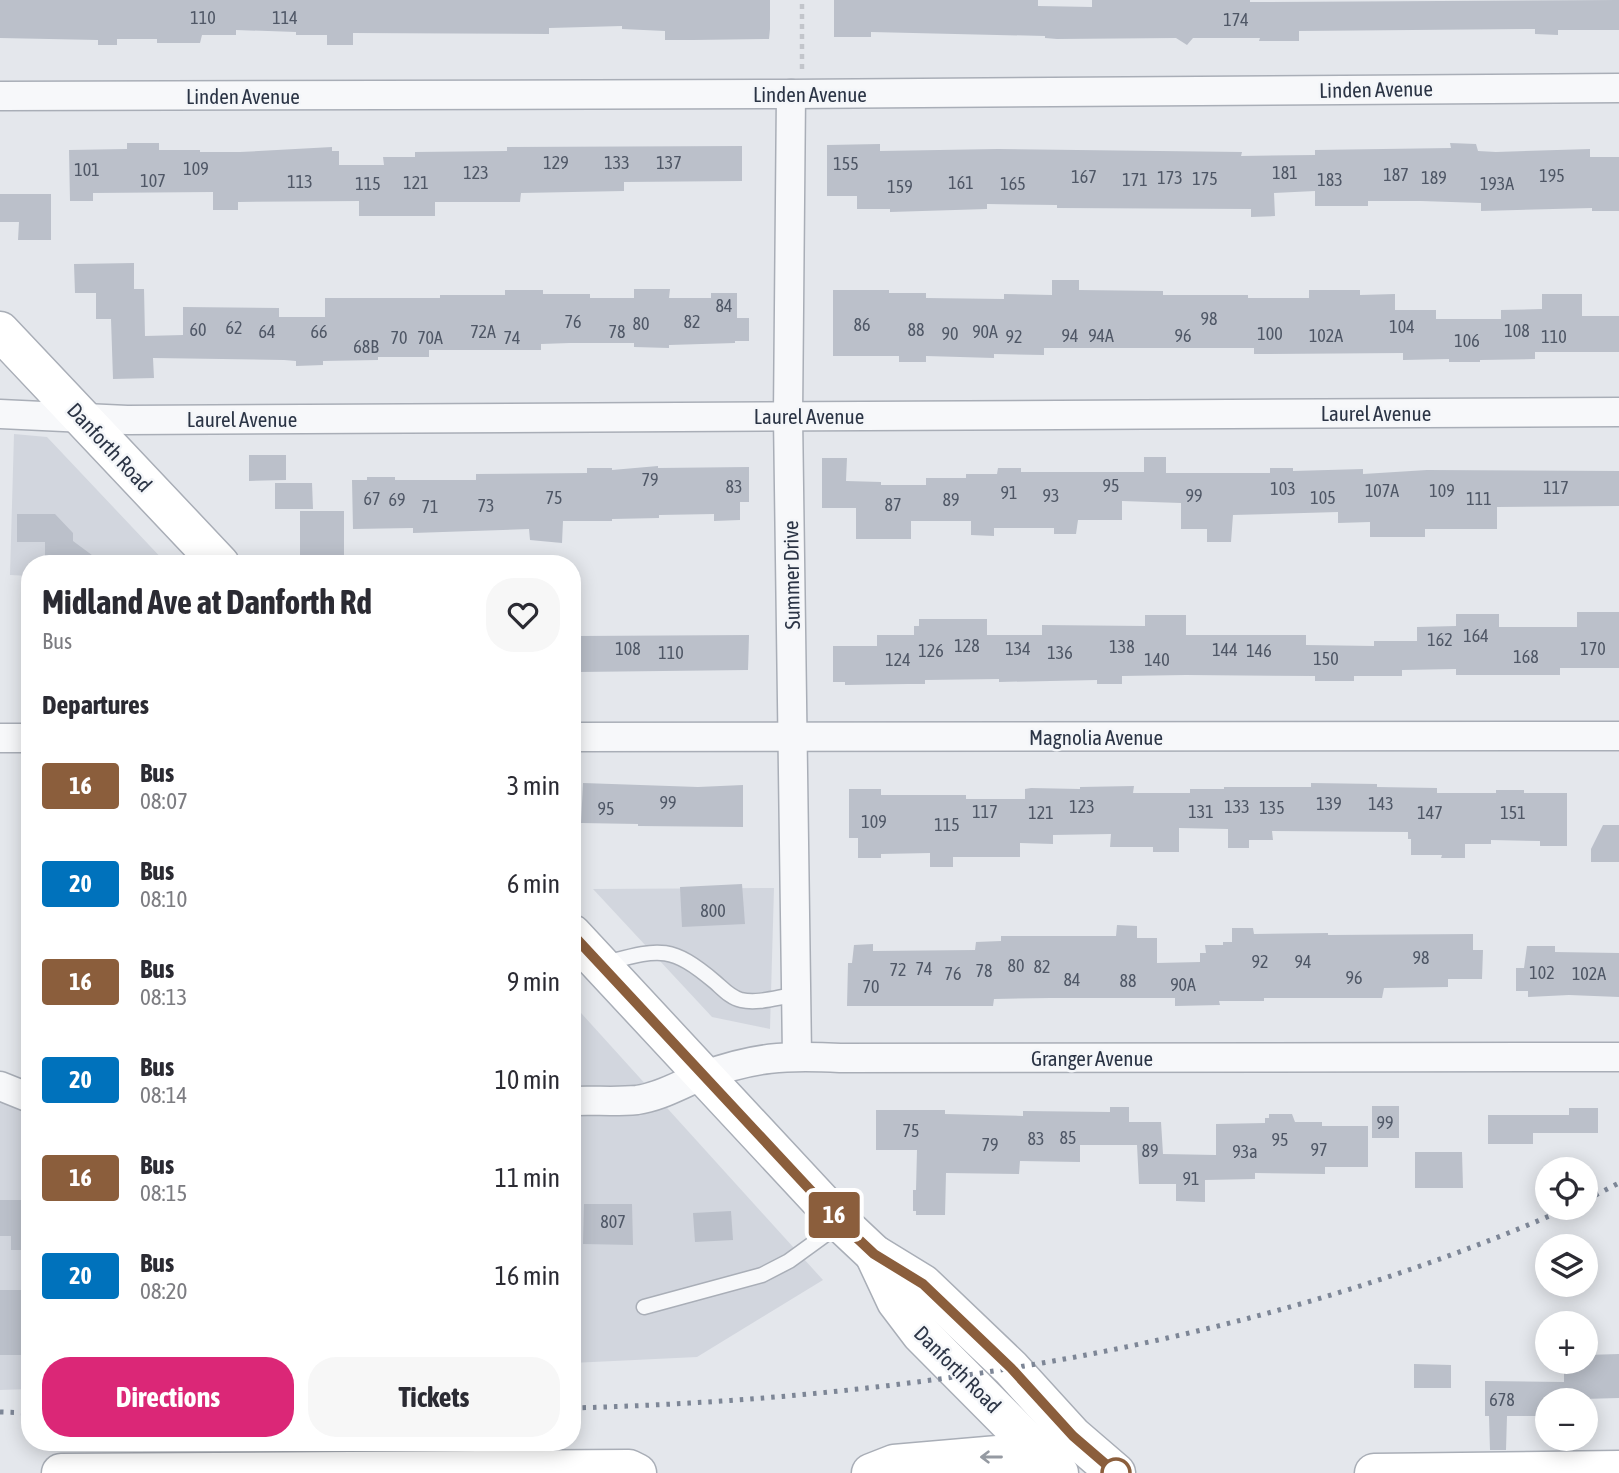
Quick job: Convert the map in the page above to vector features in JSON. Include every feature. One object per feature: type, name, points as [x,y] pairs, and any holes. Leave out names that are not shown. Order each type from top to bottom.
[{"type":"main road","name":"Danforth Road","points":[[0,331],[211,555]]},
{"type":"main road","name":"Danforth Road","points":[[581,944],[841,1223],[874,1254],[923,1284],[1011,1368],[1073,1436],[1116,1473]]},
{"type":"main road","name":"Danforth Road","points":[[874,1254],[896,1301],[920,1334],[1059,1473]]},
{"type":"main road","points":[[870,1473],[894,1464],[998,1455],[1046,1473]]},
{"type":"main road","points":[[61,1473],[629,1469],[637,1473]]},
{"type":"main road","points":[[1374,1473],[1619,1470]]},
{"type":"street","name":"Linden Avenue","points":[[0,96],[1619,88]]},
{"type":"street","name":"Summer Drive","points":[[791,94],[788,416],[797,1056]]},
{"type":"street","name":"Laurel Avenue","points":[[0,414],[83,419],[1619,412]]},
{"type":"street","name":"Magnolia Avenue","points":[[581,737],[1619,736]]},
{"type":"street","points":[[0,738],[21,738]]},
{"type":"street","name":"Granger Avenue","points":[[581,1101],[637,1100],[658,1095],[750,1060],[797,1056],[1619,1057]]},
{"type":"street","points":[[0,1086],[21,1094]]},
{"type":"lane","points":[[600,964],[644,952],[668,953],[687,959],[733,998],[753,1001],[795,995]]},
{"type":"lane","points":[[644,1307],[762,1275],[789,1261],[841,1223]]},
{"type":"path","points":[[791,94],[802,72],[802,0]]},
{"type":"shaded area","points":[[14,434],[47,437],[158,555],[21,555],[21,576],[10,575]]},
{"type":"shaded area","points":[[774,888],[770,1029],[712,1017],[593,889]]},
{"type":"shaded area","points":[[581,1013],[823,1280],[697,1357],[581,1363]]},
{"type":"shaded area","points":[[0,1098],[21,1108],[21,1389],[0,1390]]},
{"type":"building","points":[[0,0],[770,0],[770,29],[769,39],[694,40],[665,40],[665,31],[622,29],[622,26],[549,28],[549,34],[353,33],[353,45],[327,45],[327,35],[236,30],[236,35],[202,35],[200,43],[117,39],[117,45],[98,45],[98,40],[0,38]]},
{"type":"building","points":[[834,0],[1038,0],[1038,6],[1092,7],[1092,0],[1619,0],[1619,30],[1558,30],[1558,35],[1535,34],[1535,29],[1299,31],[1299,41],[1193,38],[1187,45],[1176,38],[1057,39],[1045,36],[871,32],[871,37],[834,37]]},
{"type":"building","points":[[127,143],[159,143],[159,150],[200,152],[332,147],[332,151],[339,151],[339,165],[384,165],[383,157],[415,157],[415,152],[507,151],[507,147],[742,146],[742,181],[624,182],[624,191],[521,193],[520,202],[435,202],[435,216],[359,216],[359,201],[238,202],[238,210],[213,210],[213,192],[93,193],[93,201],[70,201],[69,150],[127,149]]},
{"type":"building","points":[[1450,143],[1476,144],[1478,151],[1590,149],[1590,157],[1619,157],[1619,211],[1592,211],[1592,208],[1481,211],[1481,203],[1421,201],[1368,201],[1368,206],[1315,206],[1315,191],[1274,193],[1275,216],[1251,217],[1251,209],[1057,208],[1057,205],[987,204],[987,209],[890,212],[890,209],[857,209],[857,196],[827,196],[827,145],[880,144],[880,151],[998,149],[1242,152],[1241,156],[1315,155],[1315,150],[1451,148]]},
{"type":"building","points":[[0,194],[51,194],[51,240],[18,240],[19,222],[0,222]]},
{"type":"building","points":[[134,263],[134,289],[144,289],[145,336],[183,335],[183,307],[279,308],[279,317],[325,317],[325,298],[440,298],[440,295],[505,295],[505,290],[543,290],[543,294],[634,298],[634,289],[670,289],[669,298],[711,298],[711,293],[737,293],[737,318],[749,318],[749,341],[669,345],[669,348],[634,347],[634,343],[570,343],[541,344],[541,350],[429,350],[429,357],[378,357],[378,360],[323,361],[323,365],[296,366],[296,361],[284,360],[153,358],[154,378],[113,379],[111,319],[96,319],[96,293],[75,293],[74,264]]},
{"type":"building","points":[[1052,280],[1079,280],[1079,290],[1163,291],[1163,295],[1248,295],[1248,298],[1309,298],[1309,290],[1360,290],[1360,295],[1395,294],[1395,310],[1436,310],[1436,319],[1501,319],[1501,310],[1542,309],[1542,294],[1582,294],[1582,316],[1619,316],[1619,352],[1535,352],[1535,359],[1480,362],[1449,362],[1449,359],[1403,360],[1403,353],[1254,354],[1254,348],[1044,348],[1044,355],[994,354],[994,358],[926,356],[926,362],[899,362],[899,356],[833,356],[833,290],[926,293],[926,298],[1004,299],[1004,294],[1052,295]]},
{"type":"building","points":[[249,455],[286,455],[286,480],[249,481]]},
{"type":"building","points":[[1144,457],[1166,457],[1166,473],[1270,473],[1270,468],[1293,468],[1293,471],[1363,469],[1363,474],[1427,470],[1619,471],[1619,506],[1497,507],[1497,529],[1425,529],[1425,537],[1370,537],[1370,522],[1338,523],[1338,512],[1233,515],[1231,542],[1207,542],[1207,529],[1181,529],[1181,503],[1122,501],[1122,520],[1078,520],[1076,534],[1054,534],[1054,528],[994,528],[994,536],[971,535],[971,521],[911,521],[911,539],[856,539],[856,508],[822,508],[822,458],[847,458],[846,481],[881,482],[881,485],[926,485],[926,478],[966,478],[966,474],[997,474],[998,468],[1021,468],[1021,472],[1144,472]]},
{"type":"building","points":[[658,466],[749,467],[749,502],[740,502],[740,520],[714,521],[714,514],[659,515],[659,518],[612,521],[563,521],[562,543],[530,540],[529,529],[413,533],[413,528],[353,529],[352,480],[395,477],[395,480],[476,480],[476,474],[587,473],[587,468],[612,470]]},
{"type":"building","points":[[275,483],[312,483],[313,509],[275,509]]},
{"type":"building","points":[[300,511],[344,511],[344,555],[300,555]]},
{"type":"building","points":[[17,514],[55,514],[73,533],[73,541],[92,555],[45,555],[45,542],[17,542]]},
{"type":"building","points":[[1577,612],[1619,612],[1619,668],[1560,668],[1560,675],[1456,675],[1456,669],[1402,670],[1402,676],[1354,676],[1354,681],[1315,681],[1315,676],[1186,675],[1122,676],[1122,684],[1097,684],[1097,680],[999,682],[999,679],[925,680],[925,684],[845,685],[845,682],[833,682],[833,646],[877,646],[877,635],[914,635],[914,626],[919,626],[919,619],[987,619],[987,635],[1042,635],[1042,625],[1145,626],[1145,615],[1186,615],[1186,635],[1306,635],[1306,645],[1374,646],[1374,641],[1417,641],[1417,627],[1456,626],[1456,614],[1499,614],[1499,627],[1577,627]]},
{"type":"building","points":[[749,635],[748,670],[581,672],[581,636]]},
{"type":"building","points":[[583,783],[698,787],[743,785],[743,827],[581,823]]},
{"type":"building","points":[[1311,783],[1437,788],[1437,793],[1524,790],[1524,793],[1567,793],[1567,846],[1540,846],[1540,841],[1491,840],[1491,844],[1465,844],[1465,858],[1441,858],[1442,855],[1411,855],[1408,832],[1272,831],[1273,840],[1249,840],[1249,848],[1228,848],[1228,829],[1179,828],[1179,852],[1153,852],[1153,847],[1110,847],[1111,834],[1053,835],[1053,844],[1020,843],[1020,857],[953,857],[953,867],[930,867],[930,853],[881,854],[881,858],[858,858],[858,838],[849,838],[849,789],[881,789],[881,795],[966,795],[966,799],[1025,799],[1025,789],[1031,788],[1134,786],[1133,793],[1190,793],[1190,789],[1224,787],[1311,787]]},
{"type":"building","points":[[1603,825],[1619,825],[1619,862],[1591,862],[1591,849]]},
{"type":"building","points":[[742,884],[745,924],[682,927],[680,887]]},
{"type":"building","points":[[1117,925],[1137,926],[1137,938],[1157,938],[1157,963],[1200,962],[1200,953],[1206,953],[1205,945],[1232,942],[1232,928],[1253,928],[1254,934],[1473,934],[1473,950],[1483,950],[1482,979],[1448,979],[1448,987],[1384,988],[1382,998],[1264,998],[1264,1001],[1219,1001],[1220,1005],[1175,1006],[1175,998],[1050,998],[994,999],[993,1006],[847,1006],[848,963],[852,963],[854,945],[873,944],[873,951],[975,950],[976,942],[1001,941],[1001,936],[1116,936]]},
{"type":"building","points":[[1527,946],[1555,946],[1555,952],[1619,953],[1619,997],[1528,997],[1528,991],[1516,991],[1516,968],[1524,968]]},
{"type":"building","points":[[1372,1106],[1399,1106],[1399,1138],[1372,1138]]},
{"type":"building","points":[[1110,1107],[1129,1107],[1129,1122],[1161,1122],[1163,1154],[1216,1155],[1216,1124],[1265,1123],[1269,1114],[1292,1114],[1295,1122],[1322,1122],[1322,1126],[1368,1126],[1368,1167],[1325,1167],[1325,1174],[1255,1173],[1255,1179],[1205,1180],[1205,1202],[1176,1201],[1176,1184],[1139,1184],[1137,1145],[1080,1145],[1080,1162],[1020,1161],[1019,1174],[946,1173],[945,1215],[916,1215],[916,1211],[913,1211],[913,1190],[916,1190],[917,1150],[876,1150],[876,1110],[945,1110],[945,1114],[1023,1116],[1023,1111],[1110,1112]]},
{"type":"building","points":[[1569,1108],[1598,1108],[1598,1133],[1533,1133],[1533,1144],[1488,1144],[1488,1115],[1569,1115]]},
{"type":"building","points":[[1415,1152],[1462,1152],[1463,1188],[1415,1188]]},
{"type":"building","points":[[0,1200],[21,1200],[21,1250],[11,1250],[11,1236],[0,1236]]},
{"type":"building","points":[[584,1204],[632,1204],[633,1245],[583,1244]]},
{"type":"building","points":[[731,1211],[733,1240],[695,1242],[693,1213]]},
{"type":"building","points":[[0,1290],[21,1290],[21,1355],[0,1355]]},
{"type":"building","points":[[1619,1354],[1619,1398],[1598,1399],[1598,1388],[1535,1388],[1535,1416],[1507,1416],[1506,1450],[1490,1450],[1489,1416],[1485,1416],[1485,1381],[1564,1382],[1564,1374],[1598,1374],[1598,1355]]},
{"type":"building","points":[[1414,1364],[1451,1365],[1451,1388],[1414,1388]]},
{"type":"railway","points":[[1598,1194],[1619,1183]]},
{"type":"railway","points":[[581,1408],[827,1392],[954,1377],[1080,1356],[1205,1329],[1328,1296],[1449,1256],[1538,1220]]},
{"type":"railway","points":[[0,1412],[21,1413]]},
{"type":"bus line","name":"16","points":[[581,944],[841,1223],[874,1254],[923,1284],[1011,1368],[1073,1436],[1116,1473]]}]
